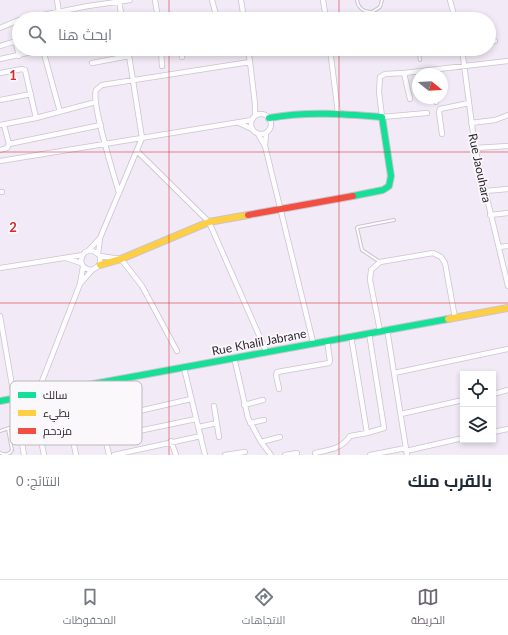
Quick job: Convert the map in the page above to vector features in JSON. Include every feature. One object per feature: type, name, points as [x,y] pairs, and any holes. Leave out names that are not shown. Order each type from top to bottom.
[{"type":"street","points":[[57,0],[59,12],[110,1],[130,0]]},
{"type":"street","points":[[87,0],[88,6]]},
{"type":"street","points":[[155,0],[157,12]]},
{"type":"street","points":[[212,0],[215,12]]},
{"type":"street","points":[[241,0],[243,12]]},
{"type":"street","points":[[323,0],[325,12]]},
{"type":"street","points":[[450,0],[453,12]]},
{"type":"street","points":[[119,1],[121,12]]},
{"type":"street","points":[[0,28],[12,23]]},
{"type":"street","points":[[0,46],[12,42]]},
{"type":"street","points":[[0,59],[19,56]]},
{"type":"street","points":[[47,56],[60,112]]},
{"type":"street","points":[[92,63],[129,56],[142,138],[100,238],[100,266]]},
{"type":"street","points":[[161,56],[162,66]]},
{"type":"street","points":[[249,56],[255,104],[251,124],[252,129]]},
{"type":"street","points":[[331,56],[338,113]]},
{"type":"street","name":"Rue Jaouhara","points":[[463,56],[475,148],[508,286]]},
{"type":"street","points":[[448,69],[508,61]]},
{"type":"street","points":[[119,193],[100,125],[95,93],[99,87],[132,80],[250,62]]},
{"type":"street","points":[[0,73],[22,69],[25,70],[36,118]]},
{"type":"street","points":[[404,73],[410,99]]},
{"type":"street","points":[[80,284],[92,270],[100,266],[121,259],[209,222],[383,190],[389,186],[391,176],[379,92],[380,77],[385,74],[412,73]]},
{"type":"street","points":[[0,100],[30,94]]},
{"type":"street","points":[[9,144],[2,125],[36,118],[96,102]]},
{"type":"street","points":[[442,134],[439,112],[440,109],[469,102]]},
{"type":"street","points":[[255,104],[261,114],[266,115],[270,121],[270,129],[266,133],[264,146]]},
{"type":"street","points":[[270,121],[290,114],[338,113],[382,117],[428,113]]},
{"type":"street","points":[[0,161],[239,123],[261,114]]},
{"type":"street","points":[[471,123],[495,120],[508,115]]},
{"type":"street","points":[[239,123],[252,129],[258,134],[264,146],[313,342]]},
{"type":"street","points":[[0,150],[7,148],[9,144],[100,125]]},
{"type":"street","points":[[258,134],[266,133]]},
{"type":"street","points":[[475,148],[508,146]]},
{"type":"street","points":[[136,151],[209,222],[266,351]]},
{"type":"street","points":[[485,191],[508,189]]},
{"type":"street","points":[[490,215],[508,213]]},
{"type":"street","points":[[0,268],[66,258],[82,254],[88,251],[100,238]]},
{"type":"street","points":[[499,247],[508,246]]},
{"type":"street","points":[[88,251],[91,250],[99,255],[121,259],[142,286],[177,351]]},
{"type":"street","points":[[380,331],[370,280],[371,270],[380,262],[433,253],[441,257],[445,263],[455,318]]},
{"type":"street","points":[[42,381],[80,284],[82,254]]},
{"type":"street","points":[[66,258],[82,265],[87,270],[92,270]]},
{"type":"street","name":"Rue Khalil Jabrane","points":[[114,381],[313,342],[508,308]]},
{"type":"street","points":[[0,316],[11,381]]},
{"type":"street","points":[[387,329],[406,451]]},
{"type":"street","points":[[315,453],[343,445],[350,436],[384,428],[369,333]]},
{"type":"street","points":[[351,336],[367,433]]},
{"type":"street","points":[[279,389],[276,375],[277,372],[329,363],[330,360],[327,340]]},
{"type":"street","points":[[394,373],[508,349]]},
{"type":"street","points":[[234,357],[244,405],[250,423],[261,442],[271,455]]},
{"type":"street","points":[[184,368],[206,455]]},
{"type":"street","points":[[496,393],[508,390]]},
{"type":"street","name":"Rue Khalil Jabrane","points":[[0,401],[10,399]]},
{"type":"street","points":[[142,410],[191,399]]},
{"type":"street","points":[[244,405],[263,400]]},
{"type":"street","points":[[401,414],[460,401]]},
{"type":"street","points":[[214,406],[219,437]]},
{"type":"street","points":[[142,430],[196,419]]},
{"type":"street","points":[[250,423],[264,420]]},
{"type":"street","points":[[199,427],[217,423]]},
{"type":"street","points":[[496,431],[508,429]]},
{"type":"street","points":[[114,455],[201,436]]},
{"type":"street","points":[[261,442],[280,437]]},
{"type":"street","points":[[370,455],[406,451],[460,439]]},
{"type":"street","points":[[171,442],[176,455]]},
{"type":"street","points":[[22,445],[24,455]]},
{"type":"street","points":[[42,445],[44,455]]},
{"type":"street","points":[[74,445],[76,455]]},
{"type":"street","points":[[107,445],[109,455]]},
{"type":"street","points":[[225,455],[245,452]]},
{"type":"street","points":[[285,455],[297,452]]},
{"type":"lane","points":[[357,0],[359,7],[362,10],[372,12],[380,7],[382,0]]},
{"type":"lane","points":[[419,56],[420,60]]},
{"type":"lane","points":[[380,262],[362,250],[357,228],[358,226],[394,220]]},
{"type":"lane","points":[[0,431],[8,429],[10,440]]},
{"type":"lane","points":[[0,452],[3,454],[8,454],[12,450],[11,445]]},
{"type":"traffic: fast","points":[[269,118],[297,114],[340,114],[382,117],[391,176],[389,186],[383,190],[353,196]]},
{"type":"traffic: fast","points":[[109,381],[448,319]]},
{"type":"traffic: fast","points":[[0,401],[10,399]]},
{"type":"traffic: slow","points":[[100,265],[121,259],[209,222],[248,215]]},
{"type":"traffic: slow","points":[[448,319],[508,308]]},
{"type":"traffic: jam","points":[[248,215],[353,196]]}]
